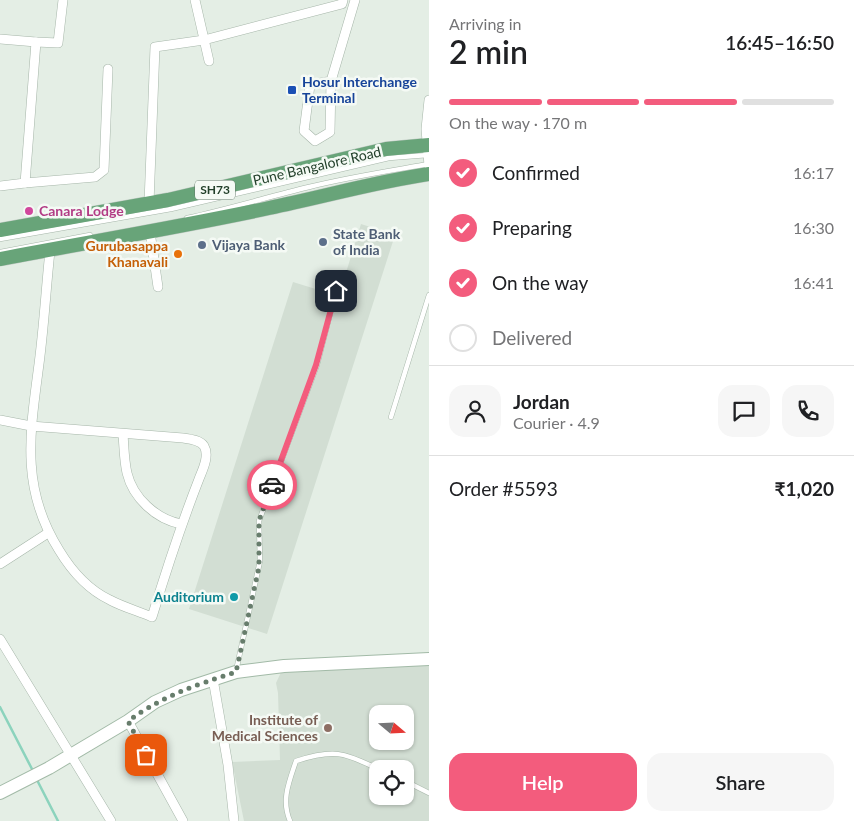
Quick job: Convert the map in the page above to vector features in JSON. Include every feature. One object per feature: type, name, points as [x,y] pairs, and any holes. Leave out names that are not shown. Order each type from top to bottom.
[{"type":"main road","name":"Pune Bangalore Road","points":[[0,230],[150,204],[367,153],[428,156]]},
{"type":"main road","name":"SH73","points":[[0,259],[146,229],[272,208],[390,179],[429,174]]},
{"type":"street","points":[[0,39],[58,43],[63,0]]},
{"type":"street","points":[[195,0],[209,61]]},
{"type":"street","points":[[150,204],[155,47],[204,40],[342,4],[343,0]]},
{"type":"street","points":[[331,82],[310,85],[304,131],[316,141],[330,132],[331,82],[355,0]]},
{"type":"street","points":[[25,183],[36,42]]},
{"type":"street","points":[[0,186],[96,177],[101,174],[104,170],[108,69]]},
{"type":"street","points":[[428,156],[429,100]]},
{"type":"street","points":[[146,229],[158,287]]},
{"type":"street","points":[[0,420],[31,426],[183,438],[197,441],[204,447],[206,456],[203,468],[181,524],[152,617],[108,600],[81,580],[64,559],[39,513],[32,484],[31,426],[50,250]]},
{"type":"street","points":[[123,434],[127,474],[139,496],[160,517],[181,524]]},
{"type":"street","points":[[0,564],[48,532]]},
{"type":"street","points":[[0,639],[111,821]]},
{"type":"street","points":[[0,794],[71,755],[128,721],[155,702],[213,679],[236,672],[284,666],[429,659]]},
{"type":"street","points":[[213,679],[228,765],[234,821]]},
{"type":"street","points":[[128,721],[183,821]]},
{"type":"lane","points":[[146,229],[249,204],[428,156]]},
{"type":"lane","points":[[0,239],[171,209],[388,158],[428,156]]},
{"type":"lane","points":[[0,252],[93,235]]},
{"type":"lane","points":[[236,672],[259,567],[259,521],[316,365],[336,291]]},
{"type":"lane","points":[[391,416],[429,295]]},
{"type":"lane","points":[[290,821],[286,811],[285,800],[296,761],[320,753],[342,754],[369,765]]},
{"type":"lane","points":[[414,786],[429,793]]},
{"type":"shaded area","points":[[361,224],[395,235],[267,634],[189,609],[293,282],[335,295],[336,291],[340,292]]},
{"type":"shaded area","name":"Institute of Medical Sciences","points":[[429,654],[429,821],[244,821],[232,762],[280,760],[276,683],[284,666]]},
{"type":"waterway","points":[[0,707],[33,771]]},
{"type":"waterway","points":[[36,778],[58,821]]},
{"type":"way so far","points":[[146,755],[128,721],[155,702],[181,690],[236,672],[243,632],[260,561],[259,521],[272,485]]},
{"type":"place","name":"Hosur Interchange Terminal","points":[[292,90]]},
{"type":"place","name":"Canara Lodge","points":[[29,211]]},
{"type":"place","name":"State Bank of India","points":[[323,242]]},
{"type":"place","name":"Vijaya Bank","points":[[202,245]]},
{"type":"place","name":"Gurubasappa Khanavali","points":[[178,254]]},
{"type":"place","name":"Auditorium","points":[[234,597]]},
{"type":"place","name":"Institute of Medical Sciences","points":[[328,728]]},
{"type":"route","points":[[272,485],[316,365],[336,291]]}]
